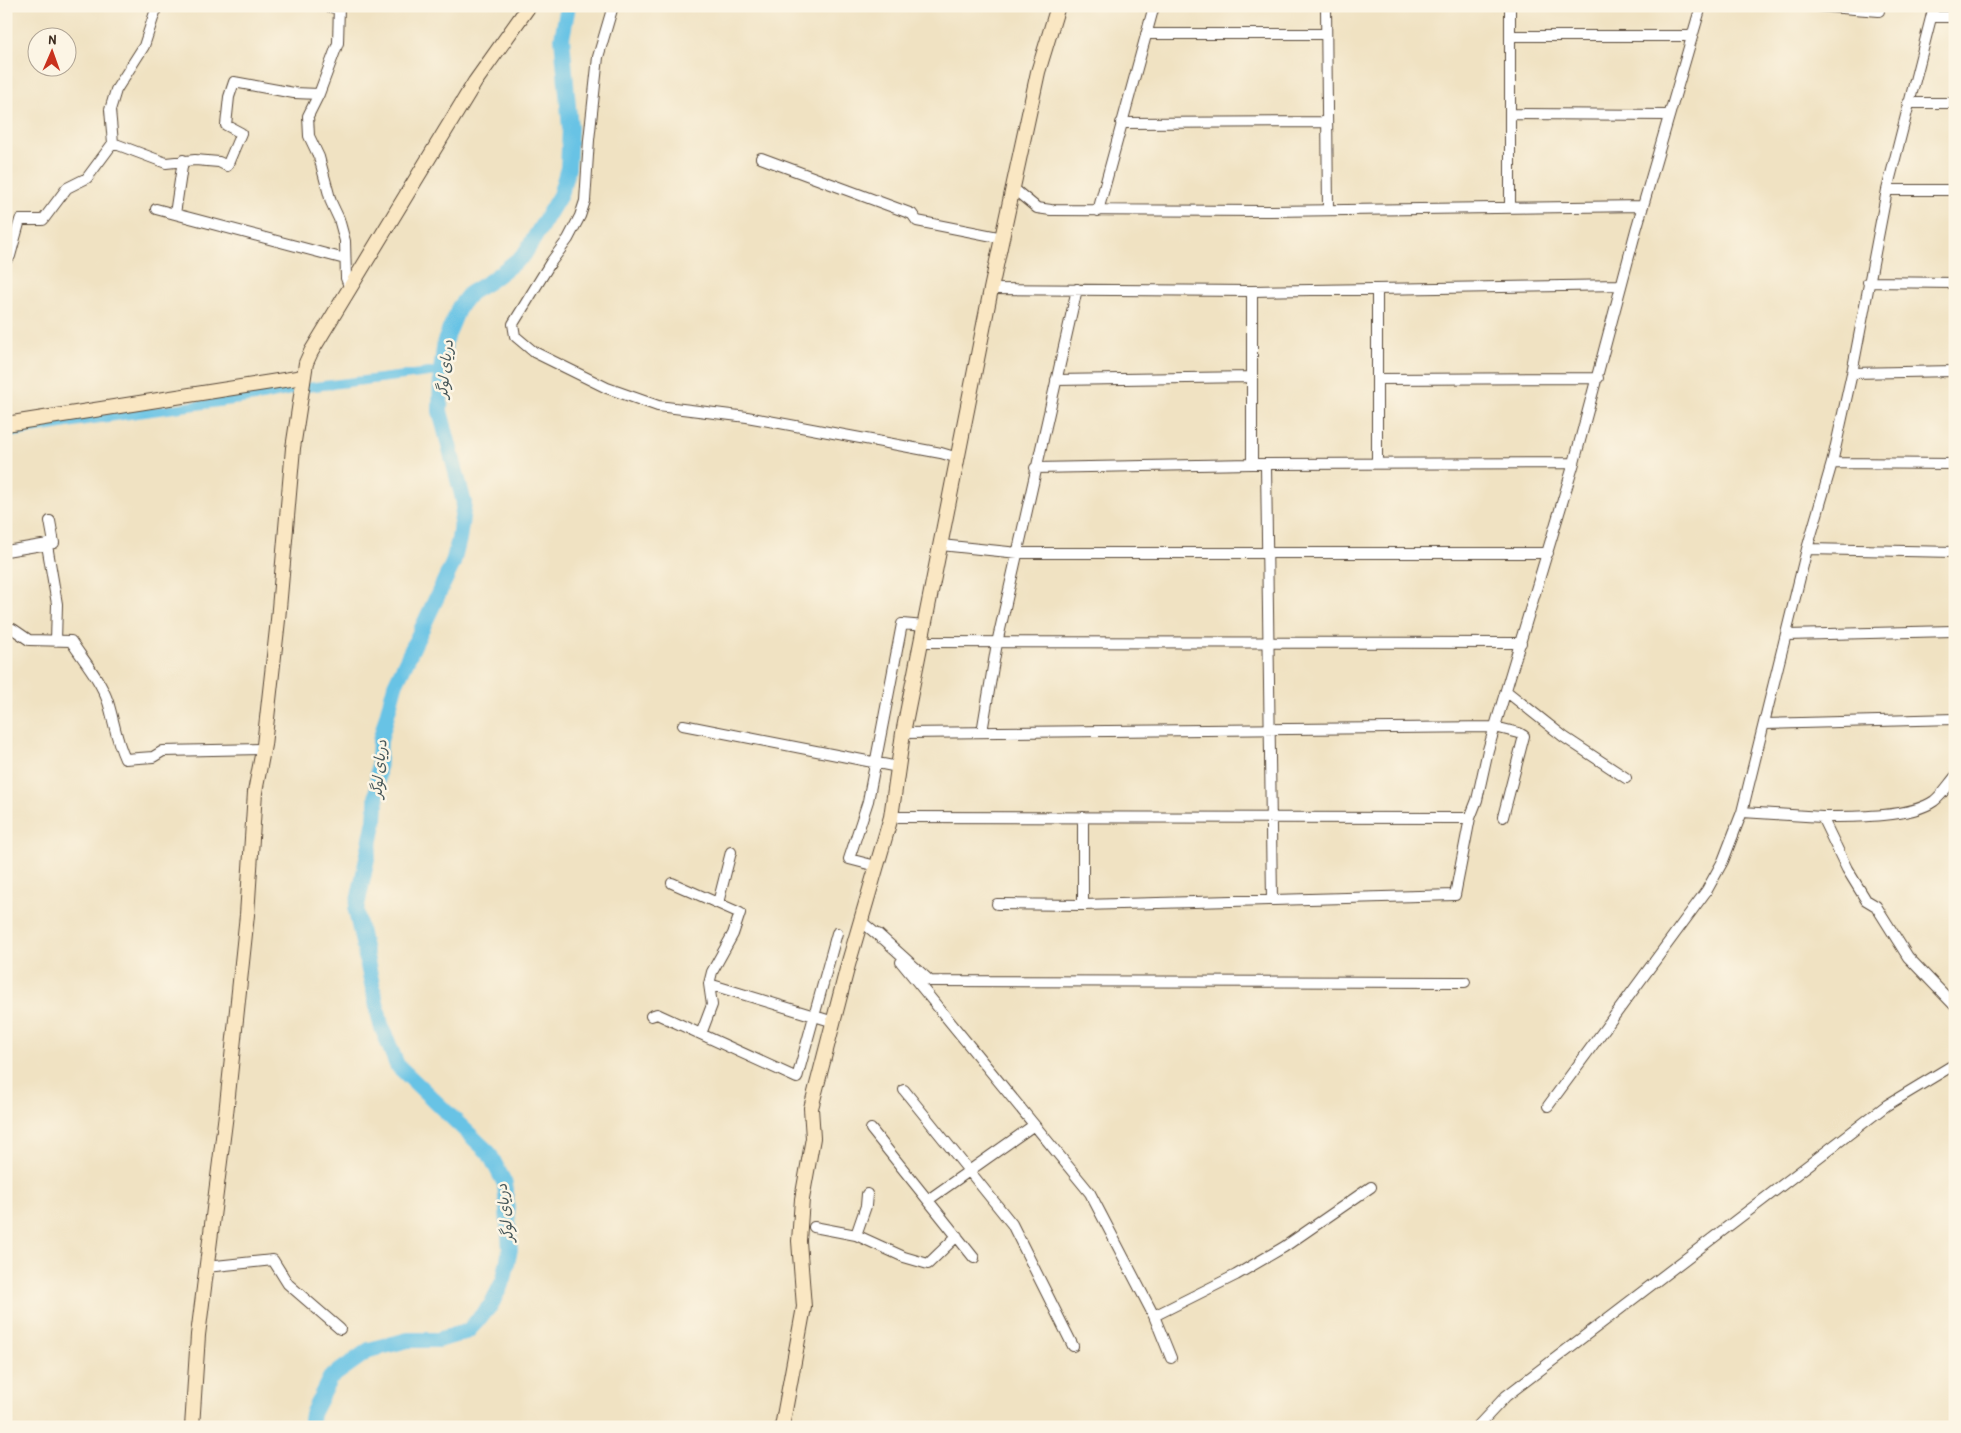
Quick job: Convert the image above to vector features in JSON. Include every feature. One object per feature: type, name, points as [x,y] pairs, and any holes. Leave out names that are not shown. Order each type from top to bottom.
[{"type":"street","points":[[6,260],[10,256],[20,220],[43,220],[67,188],[87,178],[113,143],[110,110],[116,90],[144,46],[157,6]]},
{"type":"street","points":[[325,6],[339,7],[338,43],[319,94],[308,116],[309,136],[319,157],[330,202],[339,219],[345,241],[346,278],[350,289]]},
{"type":"street","points":[[192,1427],[198,1335],[226,1114],[247,915],[255,792],[263,750],[278,620],[293,448],[303,385],[311,352],[475,82],[529,6]]},
{"type":"street","points":[[613,6],[598,57],[589,140],[585,201],[580,216],[568,239],[551,262],[513,324],[515,336],[534,352],[607,388],[658,406],[747,417],[950,456]]},
{"type":"street","points":[[782,1427],[804,1307],[799,1241],[802,1199],[814,1138],[811,1108],[861,920],[891,817],[903,733],[941,545],[950,456],[991,289],[1000,237],[1014,189],[1038,72],[1058,6]]},
{"type":"street","points":[[1098,210],[1154,6]]},
{"type":"street","points":[[1326,6],[1328,210]]},
{"type":"street","points":[[1510,6],[1510,207]]},
{"type":"street","points":[[997,904],[1083,905],[1455,896],[1470,818],[1477,800],[1495,727],[1574,463],[1598,378],[1621,285],[1701,6]]},
{"type":"street","points":[[1817,6],[1879,11]]},
{"type":"street","points":[[1548,1106],[1707,890],[1723,861],[1742,812],[1807,550],[1832,463],[1852,374],[1887,190],[1934,6]]},
{"type":"street","points":[[1931,17],[1955,17]]},
{"type":"street","points":[[1146,34],[1326,34]]},
{"type":"street","points":[[1511,36],[1692,36]]},
{"type":"street","points":[[113,143],[166,163],[183,160],[219,162],[227,166],[241,133],[226,125],[229,97],[234,82],[294,93],[319,94]]},
{"type":"street","points":[[1908,103],[1955,103]]},
{"type":"street","points":[[1511,114],[1669,115]]},
{"type":"street","points":[[1121,123],[1326,122]]},
{"type":"street","points":[[761,158],[912,214],[917,222],[1000,237]]},
{"type":"street","points":[[174,214],[183,160]]},
{"type":"street","points":[[1014,189],[1037,208],[1051,210],[1328,210],[1643,206]]},
{"type":"street","points":[[1887,190],[1955,190]]},
{"type":"street","points":[[156,209],[345,259]]},
{"type":"street","points":[[1868,282],[1955,283]]},
{"type":"street","points":[[991,289],[1252,291],[1621,285]]},
{"type":"street","points":[[982,732],[997,643],[1035,468],[1077,289]]},
{"type":"street","points":[[1377,289],[1377,464]]},
{"type":"street","points":[[1252,291],[1252,464]]},
{"type":"street","points":[[1852,374],[1955,371]]},
{"type":"street","points":[[1056,380],[1252,377]]},
{"type":"street","points":[[1377,378],[1598,378]]},
{"type":"street","points":[[6,424],[303,385]]},
{"type":"street","points":[[1035,468],[1252,464],[1574,463]]},
{"type":"street","points":[[1832,463],[1955,464]]},
{"type":"street","points":[[1266,465],[1272,900]]},
{"type":"street","points":[[6,551],[54,543],[50,521]]},
{"type":"street","points":[[47,545],[57,604],[56,640]]},
{"type":"street","points":[[941,545],[1018,553],[1548,553]]},
{"type":"street","points":[[1807,550],[1955,552]]},
{"type":"street","points":[[876,866],[849,859],[868,801],[902,624],[925,626]]},
{"type":"street","points":[[6,628],[13,629],[29,640],[71,641],[95,674],[107,701],[117,743],[125,759],[153,757],[162,751],[263,750]]},
{"type":"street","points":[[1787,635],[1953,631]]},
{"type":"street","points":[[922,642],[1521,643]]},
{"type":"street","points":[[1506,691],[1564,737],[1626,778]]},
{"type":"street","points":[[1765,724],[1955,719]]},
{"type":"street","points":[[683,725],[898,767]]},
{"type":"street","points":[[903,733],[1495,727],[1524,736],[1503,817]]},
{"type":"street","points":[[1742,812],[1822,817],[1882,816],[1924,806],[1935,800],[1955,777]]},
{"type":"street","points":[[891,817],[1470,818]]},
{"type":"street","points":[[1083,817],[1083,905]]},
{"type":"street","points":[[1822,817],[1847,869],[1866,900],[1876,906],[1908,957],[1955,1006]]},
{"type":"street","points":[[718,903],[732,852]]},
{"type":"street","points":[[672,883],[740,913],[709,984],[712,1005],[700,1034]]},
{"type":"street","points":[[861,920],[930,981],[1465,982]]},
{"type":"street","points":[[651,1016],[657,1014],[797,1078],[815,1017],[836,933]]},
{"type":"street","points":[[878,934],[1090,1193],[1154,1316],[1171,1358]]},
{"type":"street","points":[[709,984],[834,1022]]},
{"type":"street","points":[[1477,1427],[1506,1396],[1755,1205],[1887,1105],[1955,1064]]},
{"type":"street","points":[[904,1090],[1012,1224],[1072,1346]]},
{"type":"street","points":[[928,1200],[1034,1124]]},
{"type":"street","points":[[871,1129],[974,1258]]},
{"type":"street","points":[[1154,1316],[1236,1275],[1284,1247],[1371,1187]]},
{"type":"street","points":[[856,1235],[866,1206],[867,1194]]},
{"type":"street","points":[[814,1227],[856,1235],[904,1257],[928,1264],[957,1236]]},
{"type":"street","points":[[206,1268],[273,1260],[288,1284],[340,1329]]},
{"type":"waterway","name":"دریای لوگر","points":[[310,1427],[312,1414],[330,1378],[369,1350],[408,1340],[438,1340],[468,1331],[491,1305],[504,1279],[510,1249],[505,1184],[489,1153],[397,1065],[381,1025],[356,911],[375,820],[380,741],[395,685],[453,563],[459,539],[464,503],[440,411],[441,371],[445,341],[459,307],[470,293],[490,281],[524,255],[560,195],[568,168],[570,128],[562,38],[568,6]]},
{"type":"waterway","points":[[6,434],[82,421],[259,397],[303,388],[441,371]]}]
